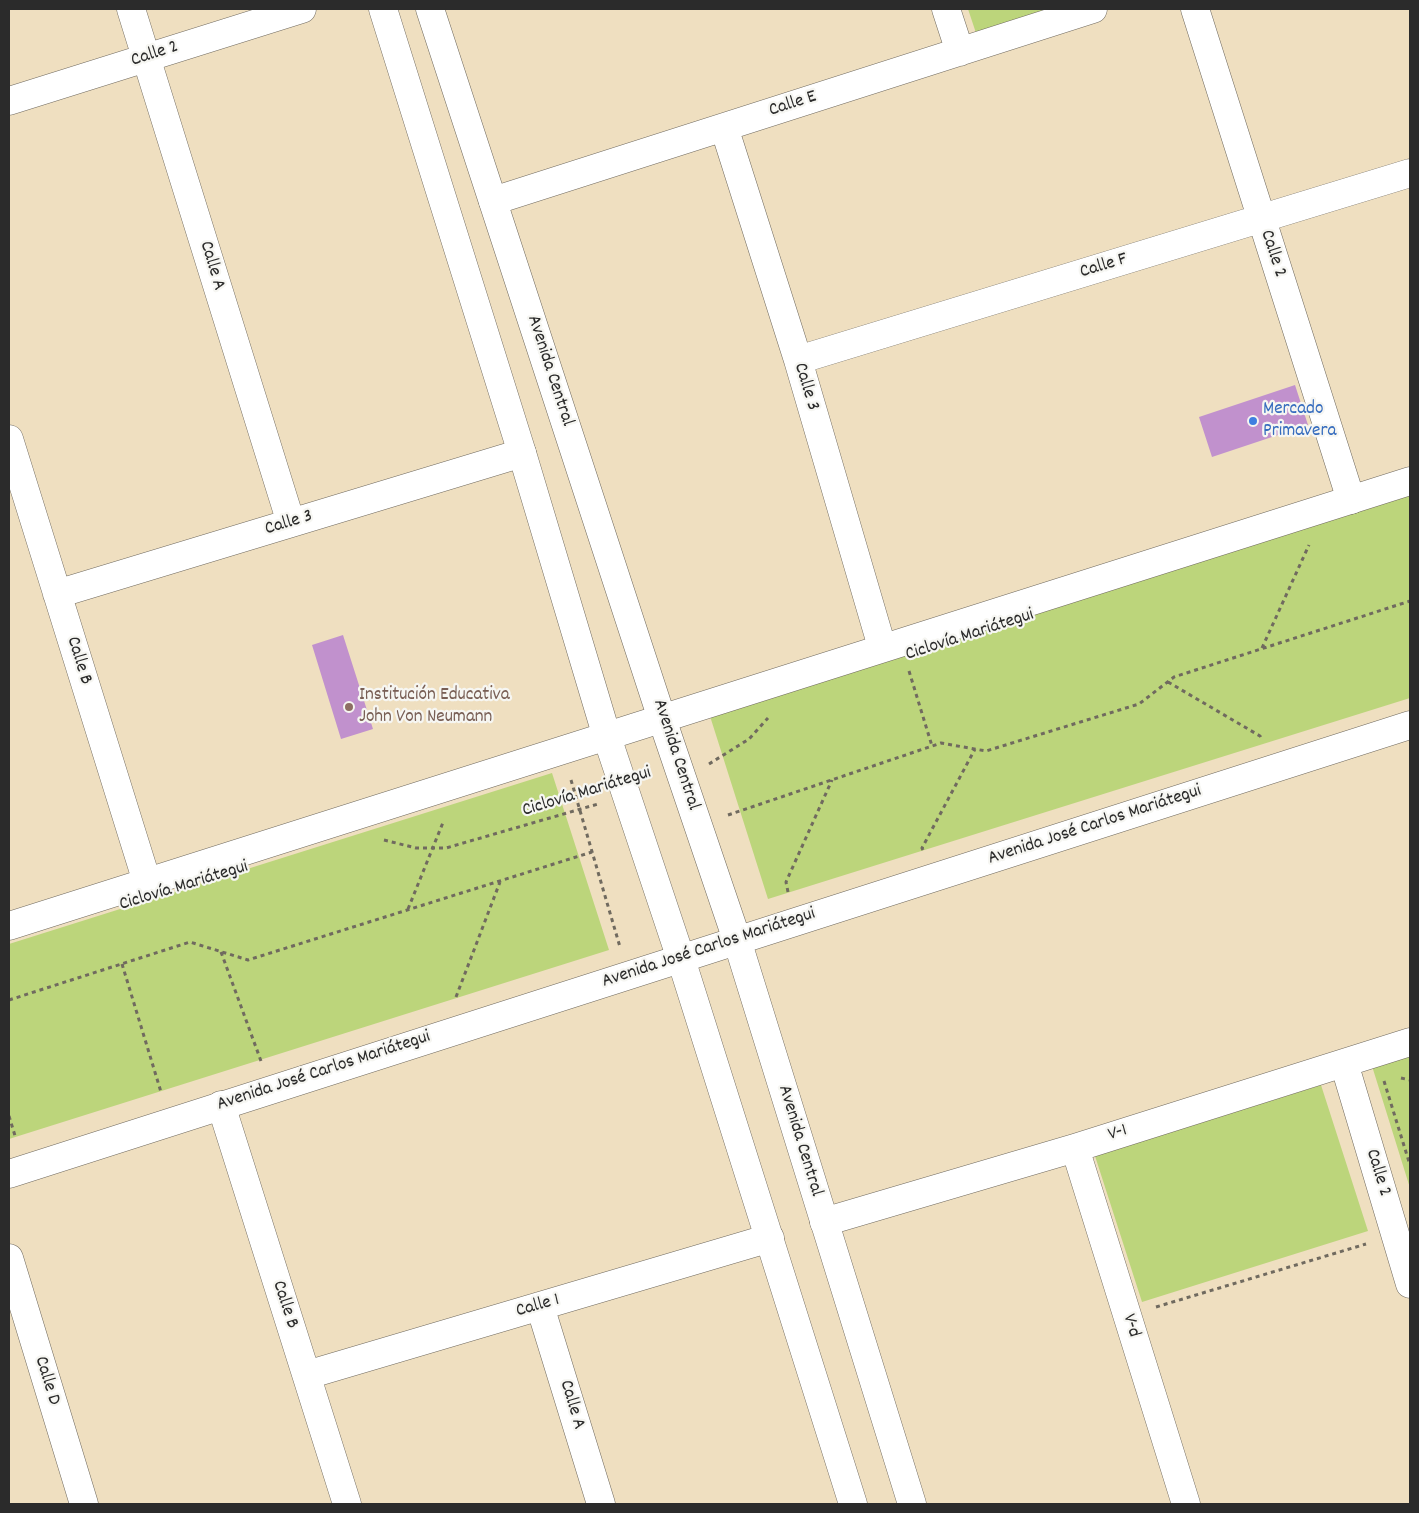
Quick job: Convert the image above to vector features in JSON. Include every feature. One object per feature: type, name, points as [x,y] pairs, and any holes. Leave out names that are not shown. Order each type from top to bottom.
[{"type":"street","name":"Calle A","points":[[131,9],[291,523]]},
{"type":"street","name":"Calle 2","points":[[9,101],[302,9]]},
{"type":"street","points":[[383,9],[522,453],[607,737],[681,959],[853,1504]]},
{"type":"street","name":"Avenida Central","points":[[430,9],[662,719],[737,940],[912,1504]]},
{"type":"street","points":[[946,9],[960,52]]},
{"type":"street","name":"Calle E","points":[[493,201],[1093,9]]},
{"type":"street","name":"Calle 2","points":[[1195,9],[1350,500]]},
{"type":"street","name":"Calle 3","points":[[724,127],[798,360],[882,647]]},
{"type":"street","name":"Calle F","points":[[798,360],[1410,174]]},
{"type":"street","name":"Calle B","points":[[9,439],[147,882]]},
{"type":"street","name":"Calle 3","points":[[57,594],[522,453]]},
{"type":"street","points":[[9,926],[1410,480]]},
{"type":"street","name":"Avenida José Carlos Mariátegui","points":[[9,1174],[1410,725]]},
{"type":"street","name":"V-1","points":[[824,1222],[1075,1148],[1410,1042]]},
{"type":"street","name":"Calle 2","points":[[1344,1063],[1410,1284]]},
{"type":"street","name":"Calle B","points":[[221,1105],[347,1504]]},
{"type":"street","name":"V-d","points":[[1075,1148],[1186,1504]]},
{"type":"street","name":"Calle 1","points":[[306,1375],[770,1238]]},
{"type":"street","name":"Calle D","points":[[9,1258],[84,1504]]},
{"type":"street","name":"Calle A","points":[[540,1306],[601,1504]]},
{"type":"path","points":[[1262,649],[1311,541],[1302,544]]},
{"type":"path","points":[[725,816],[941,743],[986,751],[1139,704],[1174,677],[1410,601]]},
{"type":"path","name":"Ciclovía Mariátegui","points":[[918,667],[908,670],[932,746]]},
{"type":"path","points":[[1168,682],[1260,736],[1274,769]]},
{"type":"path","points":[[682,779],[749,739],[772,714]]},
{"type":"path","points":[[931,879],[922,848],[975,749]]},
{"type":"path","points":[[563,750],[628,975]]},
{"type":"path","points":[[795,922],[786,882],[832,780]]},
{"type":"path","points":[[407,910],[458,784]]},
{"type":"path","name":"Ciclovía Mariátegui","points":[[382,839],[416,848],[446,848],[626,795]]},
{"type":"path","points":[[9,1000],[190,942],[248,960],[592,852]]},
{"type":"path","points":[[442,1035],[500,881]]},
{"type":"path","points":[[221,951],[271,1089]]},
{"type":"path","points":[[122,964],[170,1122]]},
{"type":"path","points":[[1382,1073],[1410,1165]]},
{"type":"path","points":[[1127,1316],[1396,1235]]},
{"type":"green space","points":[[968,9],[1063,9],[977,36]]},
{"type":"green space","points":[[1410,494],[1410,698],[768,899],[709,713]]},
{"type":"green space","points":[[552,773],[609,950],[9,1139],[9,944]]},
{"type":"green space","points":[[1410,1054],[1410,1188],[1372,1066]]},
{"type":"green space","points":[[1321,1085],[1368,1231],[1142,1302],[1095,1156]]},
{"type":"building","name":"Mercado Primavera","points":[[1295,385],[1308,425],[1212,457],[1199,417]]},
{"type":"building","name":"Institución Educativa John Von Neumann","points":[[343,635],[373,729],[341,739],[312,645]]},
{"type":"place","name":"Mercado Primavera","points":[[1253,421]]},
{"type":"place","name":"Institución Educativa John Von Neumann","points":[[349,707]]}]
